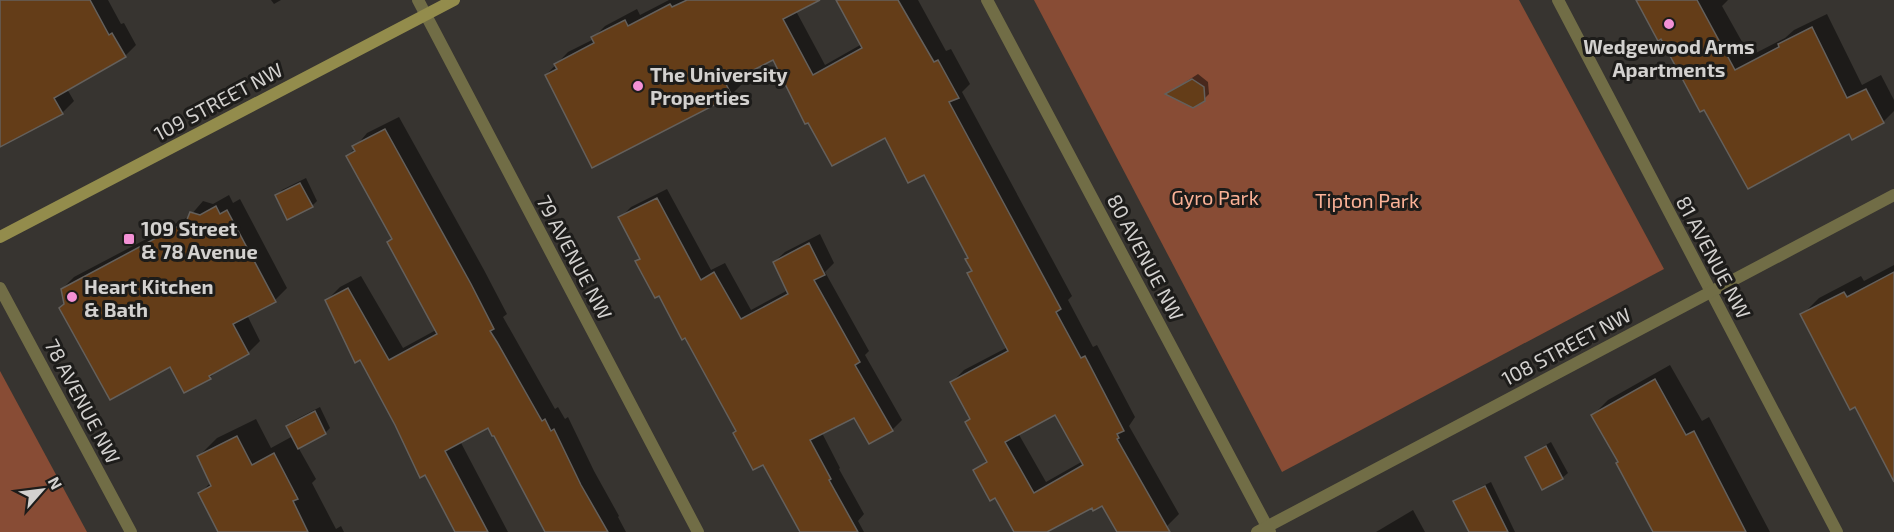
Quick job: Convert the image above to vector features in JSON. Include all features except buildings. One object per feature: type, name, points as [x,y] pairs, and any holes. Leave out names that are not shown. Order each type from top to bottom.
[{"type":"main road","name":"109 STREET NW","points":[[0,237],[454,0]]},
{"type":"street","name":"79 AVENUE NW","points":[[418,0],[698,532]]},
{"type":"street","name":"80 AVENUE NW","points":[[987,0],[1265,530]]},
{"type":"street","name":"81 AVENUE NW","points":[[1558,0],[1837,532]]},
{"type":"street","name":"108 STREET NW","points":[[1265,530],[1894,195]]},
{"type":"street","name":"78 AVENUE NW","points":[[0,288],[131,532]]},
{"type":"green space","name":"Tipton Park","points":[[1034,0],[1519,0],[1664,269],[1282,472]]},
{"type":"green space","points":[[0,371],[87,532],[0,532]]},
{"type":"place","name":"Wedgewood Arms Apartments","points":[[1669,24]]},
{"type":"place","name":"The University Properties","points":[[638,86]]},
{"type":"place","name":"109 Street & 78 Avenue","points":[[129,239]]},
{"type":"place","name":"Heart Kitchen & Bath","points":[[72,297]]},
{"type":"park label","name":"Gyro Park","points":[[1215,197]]}]
